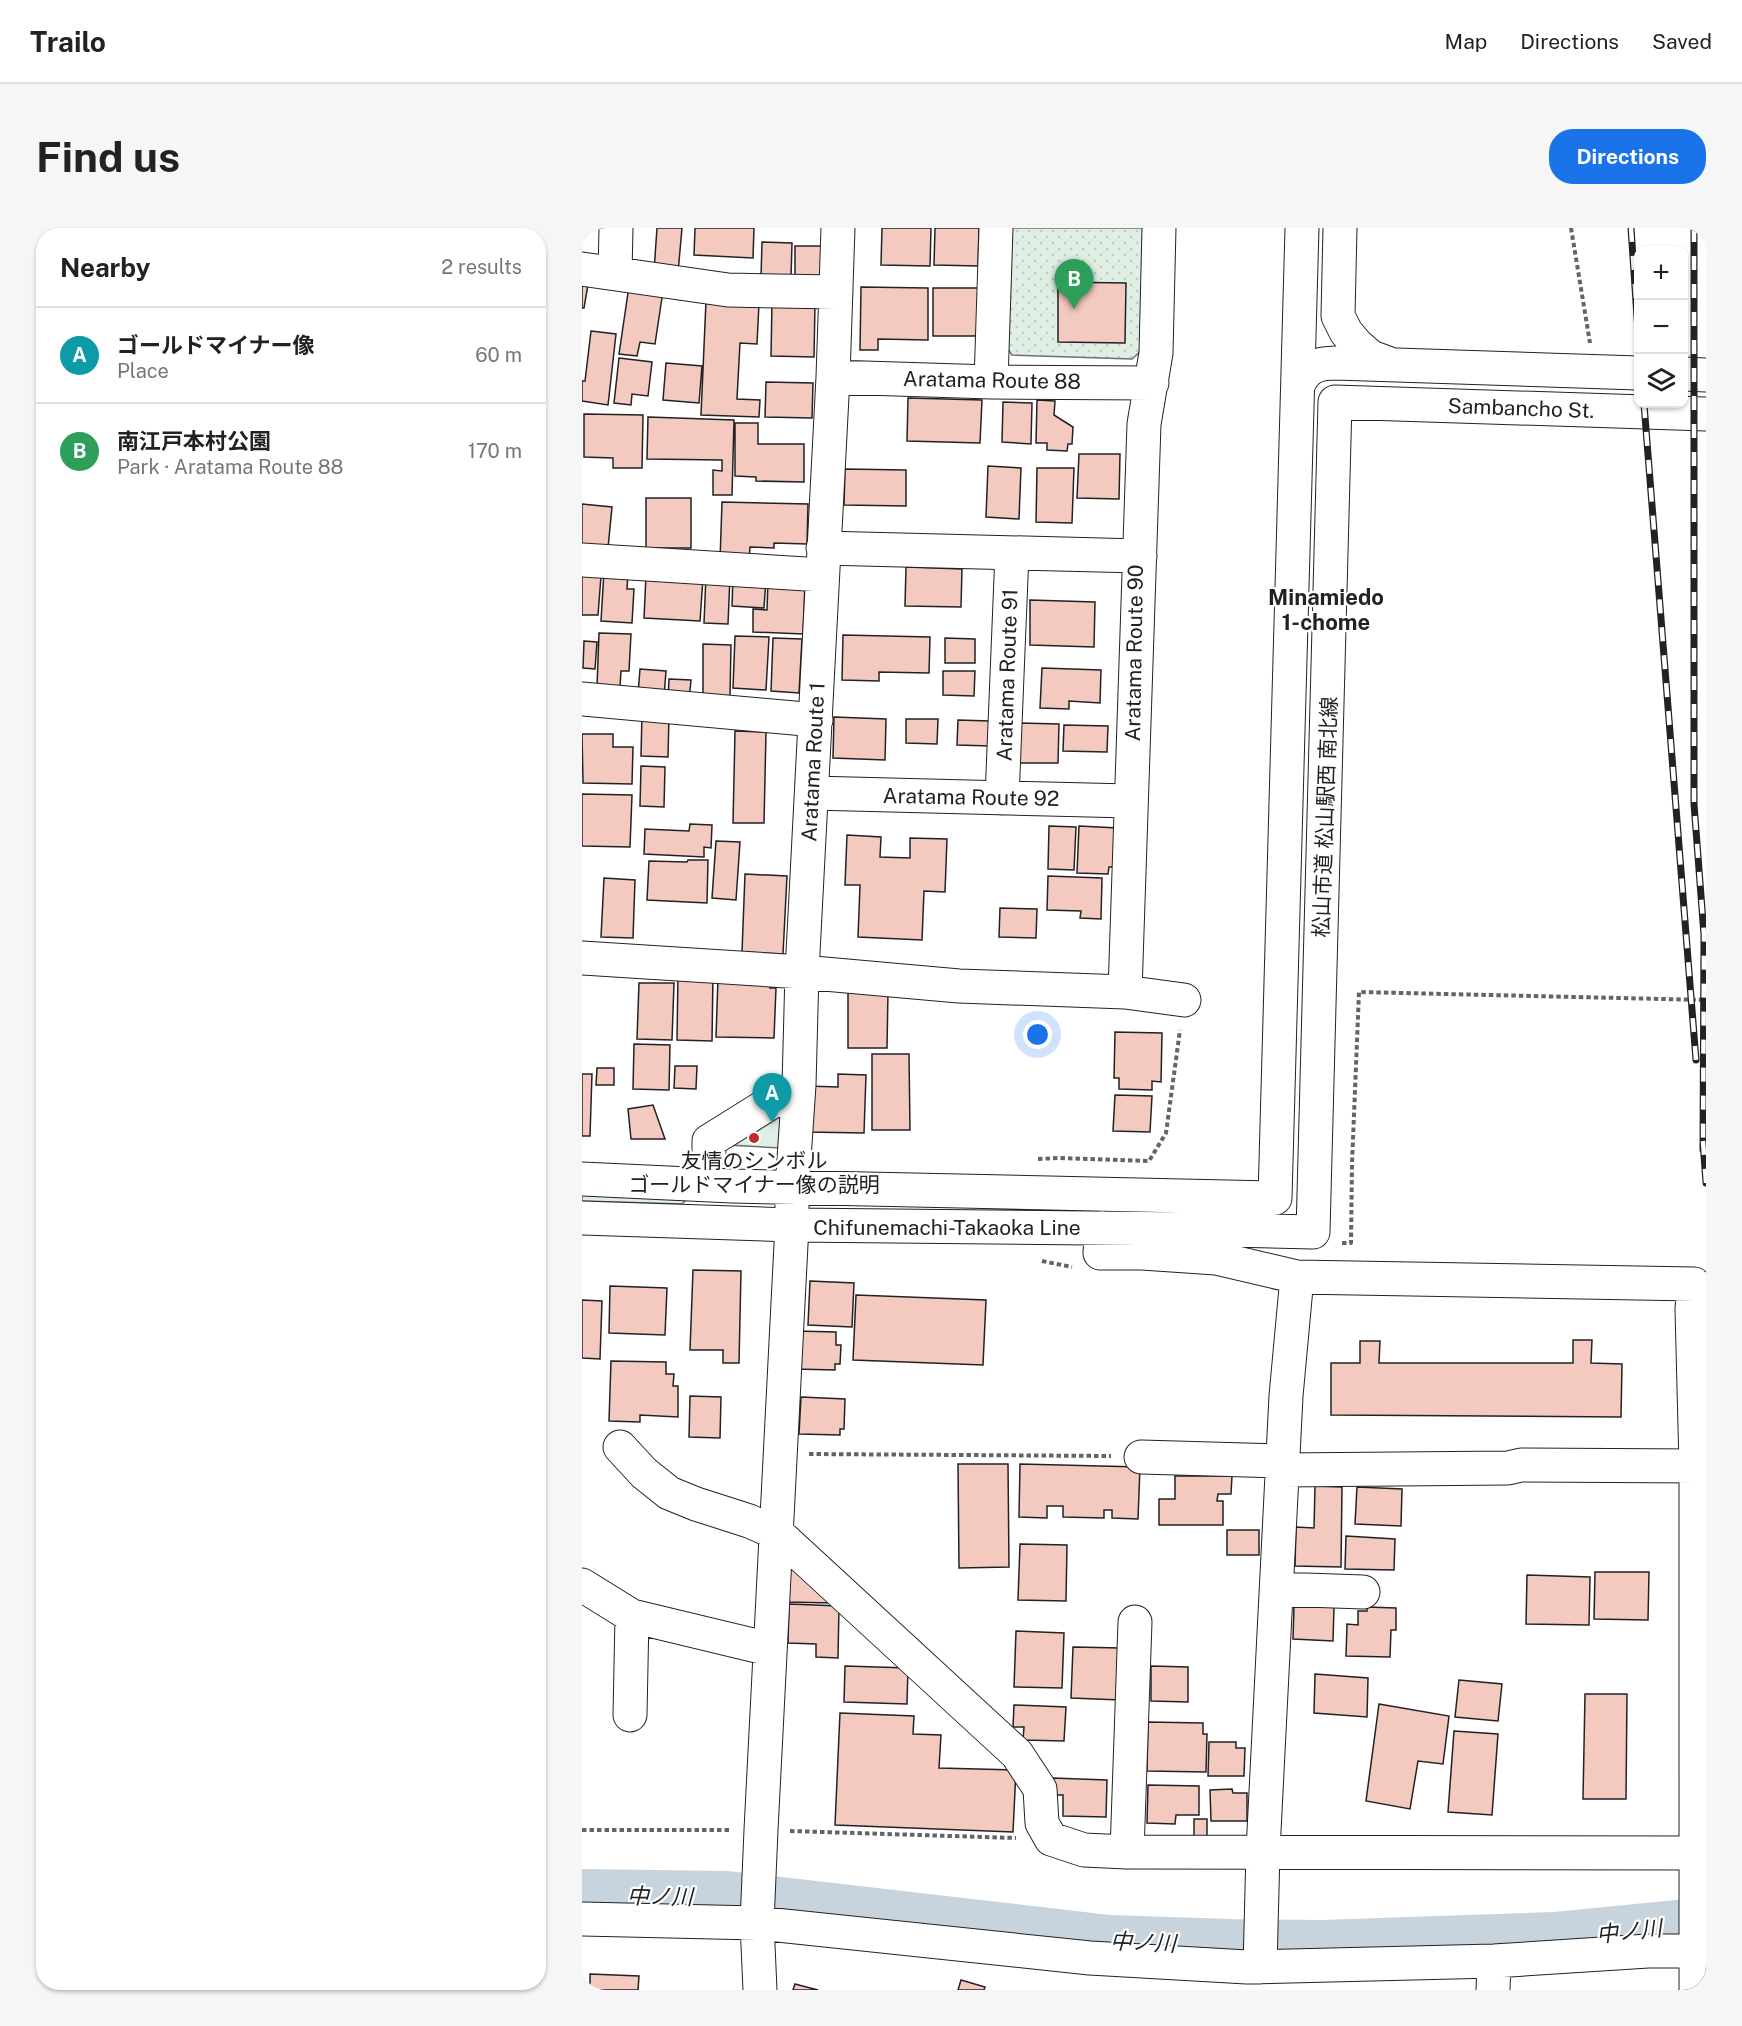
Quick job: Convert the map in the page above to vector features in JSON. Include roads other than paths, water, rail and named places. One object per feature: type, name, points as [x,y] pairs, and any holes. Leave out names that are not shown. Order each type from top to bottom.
[{"type":"street","points":[[615,273],[616,228]]},
{"type":"street","name":"Aratama Route 1","points":[[760,1990],[758,1906],[760,1830],[782,1454],[792,1188],[799,1085],[802,972],[816,720],[838,228]]},
{"type":"street","points":[[992,382],[996,228]]},
{"type":"street","points":[[1140,556],[1144,424],[1156,353],[1159,228]]},
{"type":"street","name":"松山市道 松山駅西 南北線","points":[[1275,1198],[1302,228]]},
{"type":"street","name":"Sambancho St.","points":[[1340,228],[1338,316],[1346,332],[1371,357],[1391,364]]},
{"type":"street","points":[[582,268],[728,290],[836,292]]},
{"type":"street","name":"Sambancho St.","points":[[1298,386],[1304,374],[1314,365],[1336,363],[1634,373]]},
{"type":"street","points":[[1688,374],[1706,375]]},
{"type":"street","name":"Aratama Route 88","points":[[832,377],[992,382],[1152,383]]},
{"type":"street","name":"松山市道 松山駅西 南北線","points":[[1326,1237],[1335,402]]},
{"type":"street","name":"Sambancho St.","points":[[1335,402],[1706,414]]},
{"type":"street","name":"Aratama Route 90","points":[[582,560],[822,561],[1012,553],[1140,556],[1125,992]]},
{"type":"street","name":"Aratama Route 91","points":[[1002,798],[1012,553]]},
{"type":"street","points":[[582,699],[816,720]]},
{"type":"street","name":"Aratama Route 92","points":[[812,793],[1130,801]]},
{"type":"street","points":[[582,957],[802,972],[959,986],[1125,992],[1184,1000]]},
{"type":"street","points":[[709,1153],[709,1141],[799,1085]]},
{"type":"street","name":"Chifunemachi-Takaoka Line","points":[[582,1179],[792,1188],[1275,1198]]},
{"type":"street","name":"Chifunemachi-Takaoka Line","points":[[582,1218],[792,1225],[1102,1228],[1326,1237]]},
{"type":"street","points":[[1102,1228],[1100,1253],[1142,1253],[1216,1258],[1297,1277],[1694,1284],[1692,1309],[1696,1466],[1695,1990]]},
{"type":"street","points":[[1255,1962],[1263,1851],[1286,1396],[1297,1277]]},
{"type":"street","points":[[620,1447],[644,1473],[669,1492],[777,1533],[1017,1754],[1040,1788],[1042,1823],[1051,1839],[1084,1850],[1127,1852],[1696,1853]]},
{"type":"street","points":[[1141,1456],[1283,1465],[1508,1468],[1521,1464],[1696,1466]]},
{"type":"street","points":[[582,1585],[632,1616],[769,1649]]},
{"type":"street","points":[[1277,1589],[1363,1592]]},
{"type":"street","points":[[630,1714],[632,1616]]},
{"type":"street","points":[[1127,1852],[1135,1622]]},
{"type":"street","points":[[582,1919],[758,1906],[1090,1958],[1255,1962],[1494,1975],[1648,1951],[1696,1933]]},
{"type":"waterway","name":"中ノ川","points":[[582,1895],[727,1897],[1109,1941],[1230,1945],[1322,1946],[1554,1938],[1706,1923]]},
{"type":"railway","points":[[1631,228],[1636,300]]},
{"type":"railway","points":[[1694,228],[1694,804],[1704,935],[1703,1150]]},
{"type":"railway","points":[[1644,408],[1696,1060]]},
{"type":"railway","points":[[1703,1141],[1706,1183]]},
{"type":"place","name":"南江戸本村公園","points":[[1074,309]]},
{"type":"place","name":"ゴールドマイナー像","points":[[772,1123]]},
{"type":"place","name":"友情のシンボル ゴールドマイナー像の説明","points":[[754,1138]]},
{"type":"district","name":"Minamiedo 1-chome","points":[[1326,610]]}]
